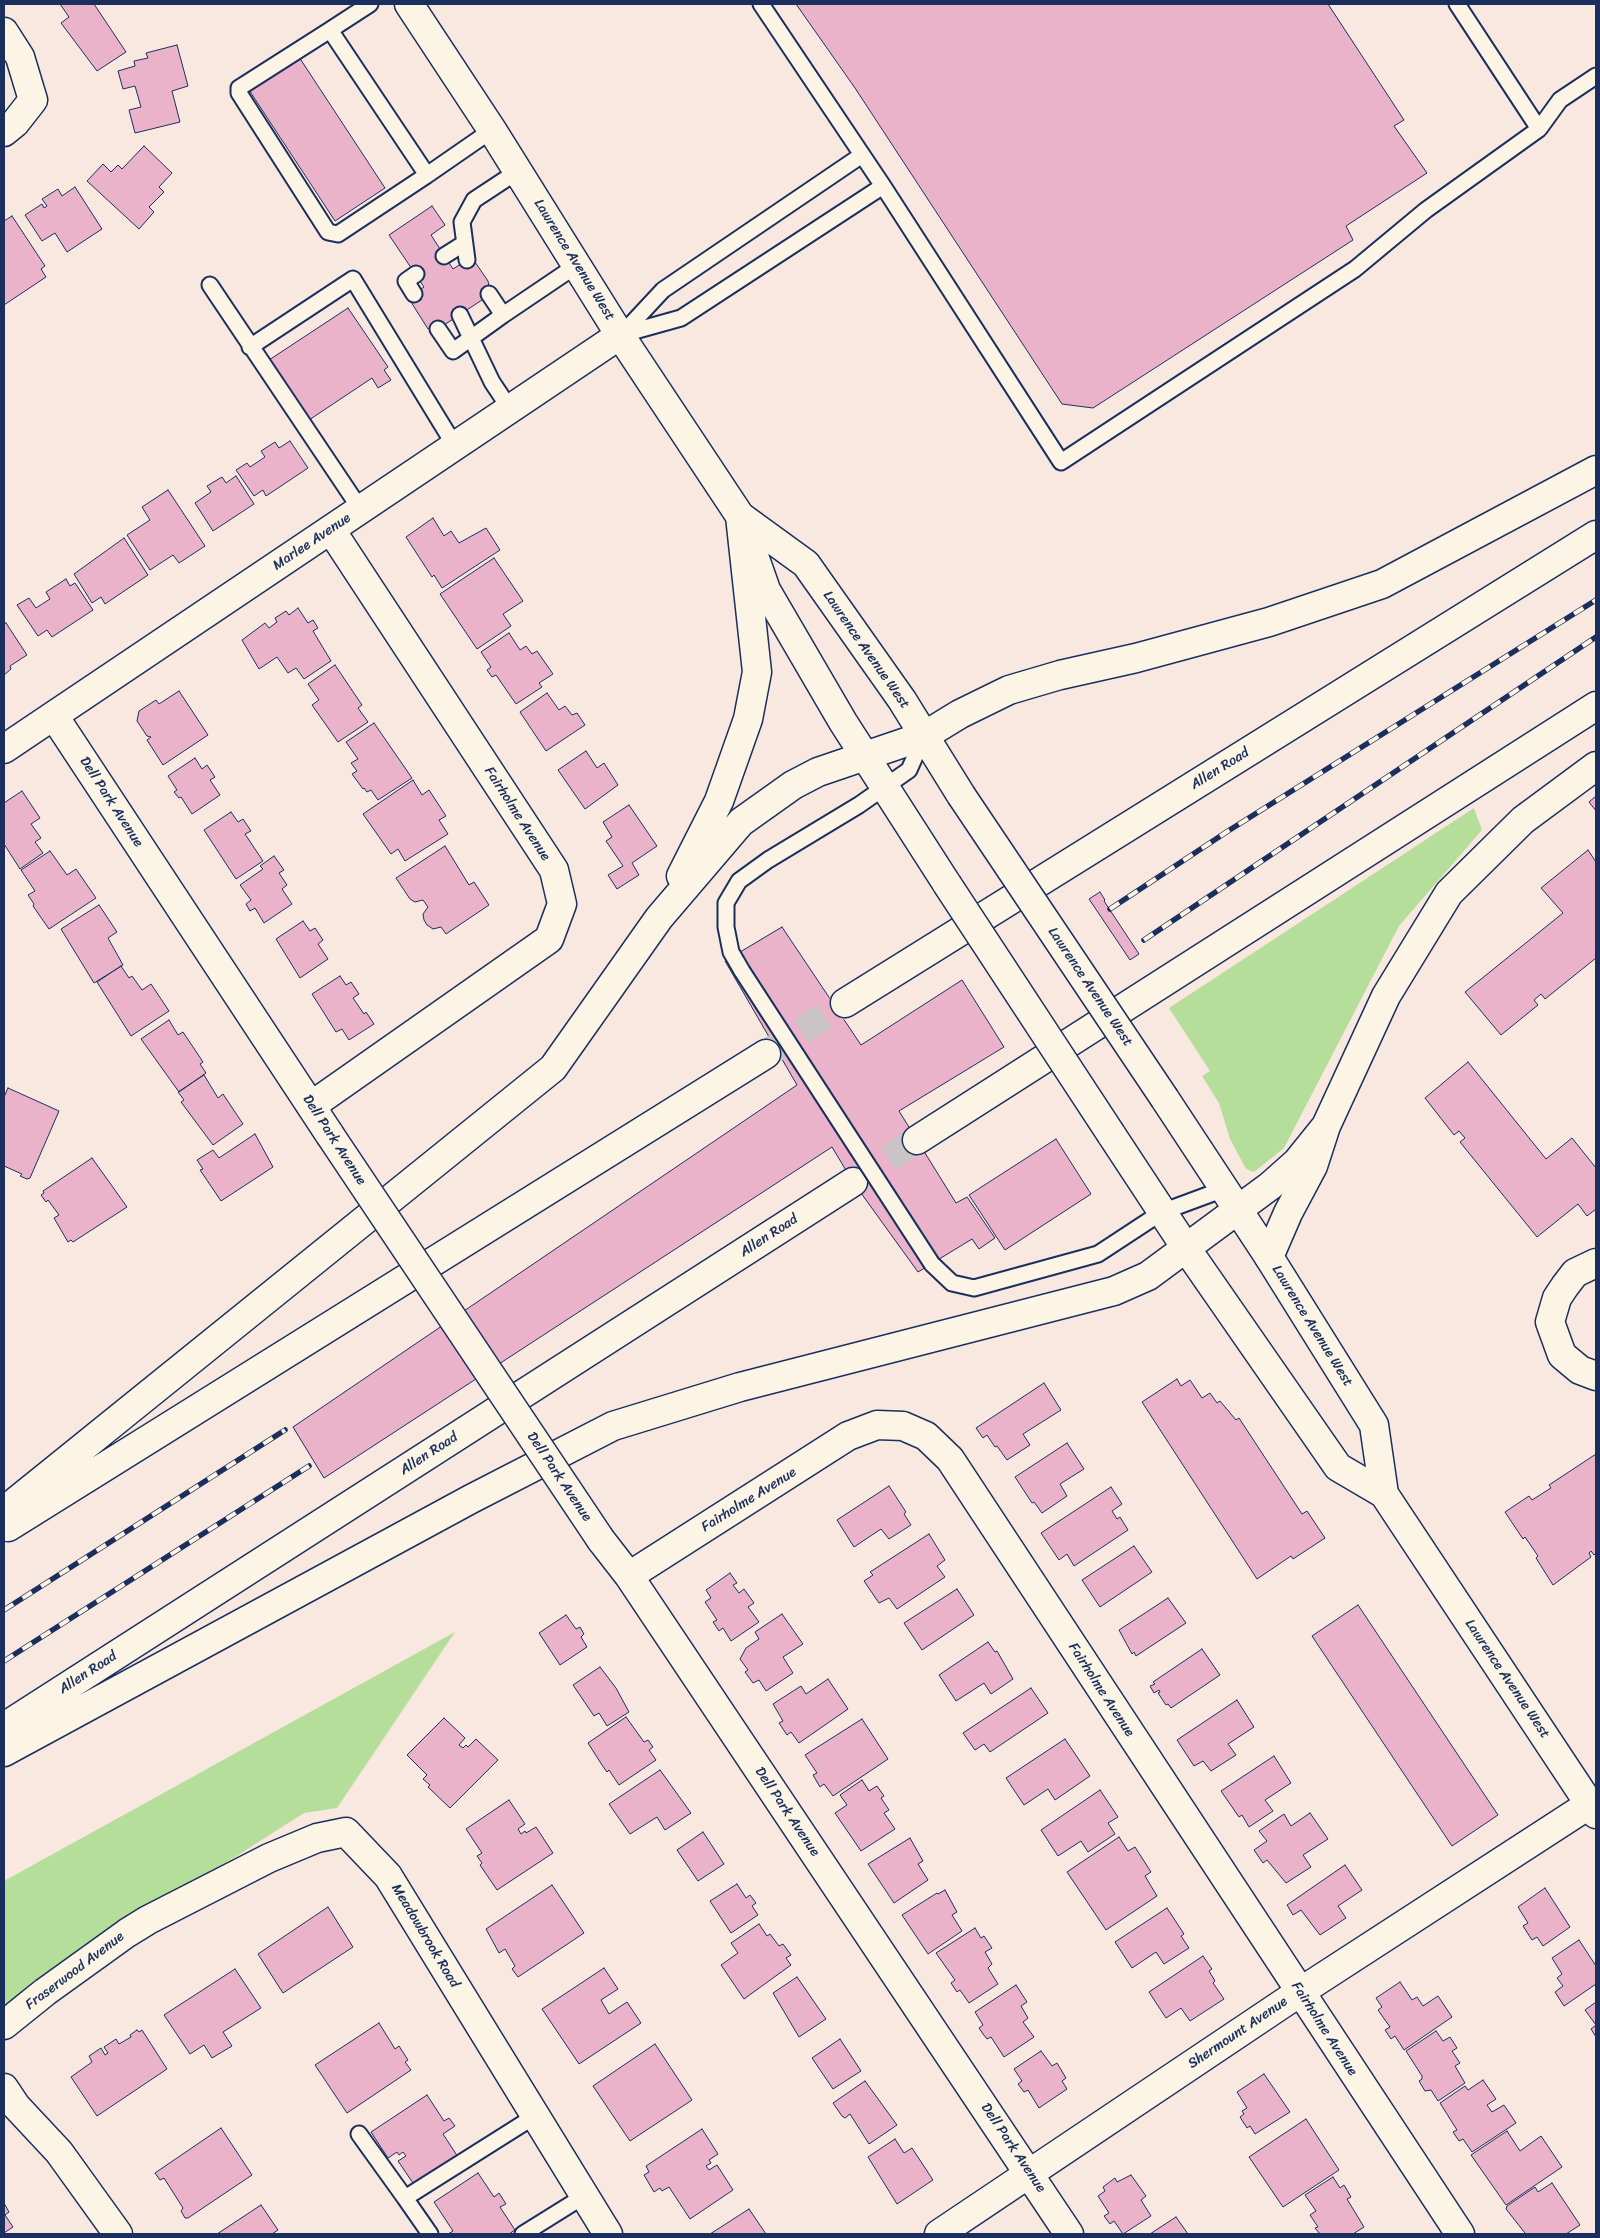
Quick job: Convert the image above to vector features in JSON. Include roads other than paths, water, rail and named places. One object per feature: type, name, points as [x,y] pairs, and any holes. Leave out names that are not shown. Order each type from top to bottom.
[{"type":"main road","name":"Lawrence Avenue West","points":[[409,4],[492,130],[620,335],[740,516],[766,590],[866,757],[1162,1212],[1338,1467],[1384,1494],[1594,1806]]},
{"type":"main road","points":[[4,32],[20,57],[33,100],[4,132]]},
{"type":"main road","name":"Marlee Avenue","points":[[4,749],[620,335]]},
{"type":"main road","points":[[4,1511],[553,1068],[659,918],[747,817],[793,784],[818,772],[924,736],[960,714],[1009,690],[1060,675],[1136,658],[1269,622],[1382,584],[1596,470]]},
{"type":"main road","name":"Lawrence Avenue West","points":[[740,516],[806,564],[902,700],[961,795],[1165,1099],[1269,1257],[1374,1425],[1384,1494]]},
{"type":"main road","points":[[659,918],[719,801],[748,719],[757,672],[740,516]]},
{"type":"main road","name":"Fairholme Avenue","points":[[311,1106],[549,939],[562,904],[554,870],[331,530]]},
{"type":"main road","name":"Allen Road","points":[[845,1003],[1596,535]]},
{"type":"main road","points":[[917,1140],[1596,706]]},
{"type":"main road","name":"Dell Park Avenue","points":[[54,716],[311,1106],[601,1540],[629,1576],[1070,2234]]},
{"type":"main road","points":[[1269,1257],[1288,1213],[1313,1166],[1326,1126],[1386,996],[1449,893],[1523,820],[1596,766]]},
{"type":"main road","points":[[4,1530],[766,1054]]},
{"type":"main road","points":[[4,1752],[471,1499],[613,1426],[740,1387],[1114,1291],[1148,1276],[1186,1248],[1230,1199],[1270,1186],[1296,1162],[1326,1126]]},
{"type":"main road","name":"Allen Road","points":[[4,1727],[853,1182]]},
{"type":"main road","points":[[1596,1263],[1575,1273],[1558,1298],[1550,1322],[1562,1355],[1580,1370],[1596,1376]]},
{"type":"main road","name":"Fairholme Avenue","points":[[629,1576],[848,1436],[877,1425],[903,1426],[926,1436],[950,1459],[1460,2234]]},
{"type":"main road","name":"Shermount Avenue","points":[[939,2234],[1300,1992],[1594,1806]]},
{"type":"main road","name":"Meadowbrook Road","points":[[148,1920],[269,1858],[317,1838],[346,1832],[388,1876],[608,2234]]},
{"type":"main road","name":"Fraserwood Avenue","points":[[4,2025],[45,1992],[127,1932],[148,1920]]},
{"type":"main road","points":[[4,2088],[16,2106],[59,2152],[118,2234]]},
{"type":"lane","points":[[370,4],[239,88],[239,93],[328,232],[338,234],[492,130]]},
{"type":"lane","points":[[761,4],[884,186],[1061,462],[1355,269],[1426,210],[1539,129],[1560,100],[1596,76]]},
{"type":"lane","points":[[1457,4],[1539,129]]},
{"type":"lane","points":[[330,30],[427,175]]},
{"type":"lane","points":[[620,335],[663,290],[862,155]]},
{"type":"lane","points":[[467,260],[463,244],[462,222],[474,200],[518,171]]},
{"type":"lane","points":[[620,335],[680,318],[884,186]]},
{"type":"lane","points":[[444,256],[463,244]]},
{"type":"lane","points":[[438,329],[453,351],[577,265]]},
{"type":"lane","points":[[414,294],[406,281],[416,274]]},
{"type":"lane","points":[[250,347],[353,279],[456,446]]},
{"type":"lane","points":[[210,285],[361,510]]},
{"type":"lane","points":[[489,294],[503,316]]},
{"type":"lane","points":[[460,315],[492,382],[510,409]]},
{"type":"lane","points":[[924,736],[909,770],[859,806],[768,860],[739,881],[726,904],[726,927],[731,952],[742,970],[932,1264],[952,1283],[974,1288],[1098,1254],[1162,1212],[1230,1199]]},
{"type":"lane","points":[[405,2198],[535,2116]]},
{"type":"lane","points":[[359,2134],[430,2234]]},
{"type":"lane","points":[[523,2234],[584,2196]]},
{"type":"tunnel","points":[[766,1054],[845,1003]]},
{"type":"tunnel","points":[[853,1182],[917,1140]]},
{"type":"railway","points":[[1110,909],[1228,831],[1596,600]]},
{"type":"railway","points":[[1144,940],[1596,637]]},
{"type":"railway","points":[[4,1610],[285,1430]]},
{"type":"railway","points":[[4,1661],[309,1466]]}]
